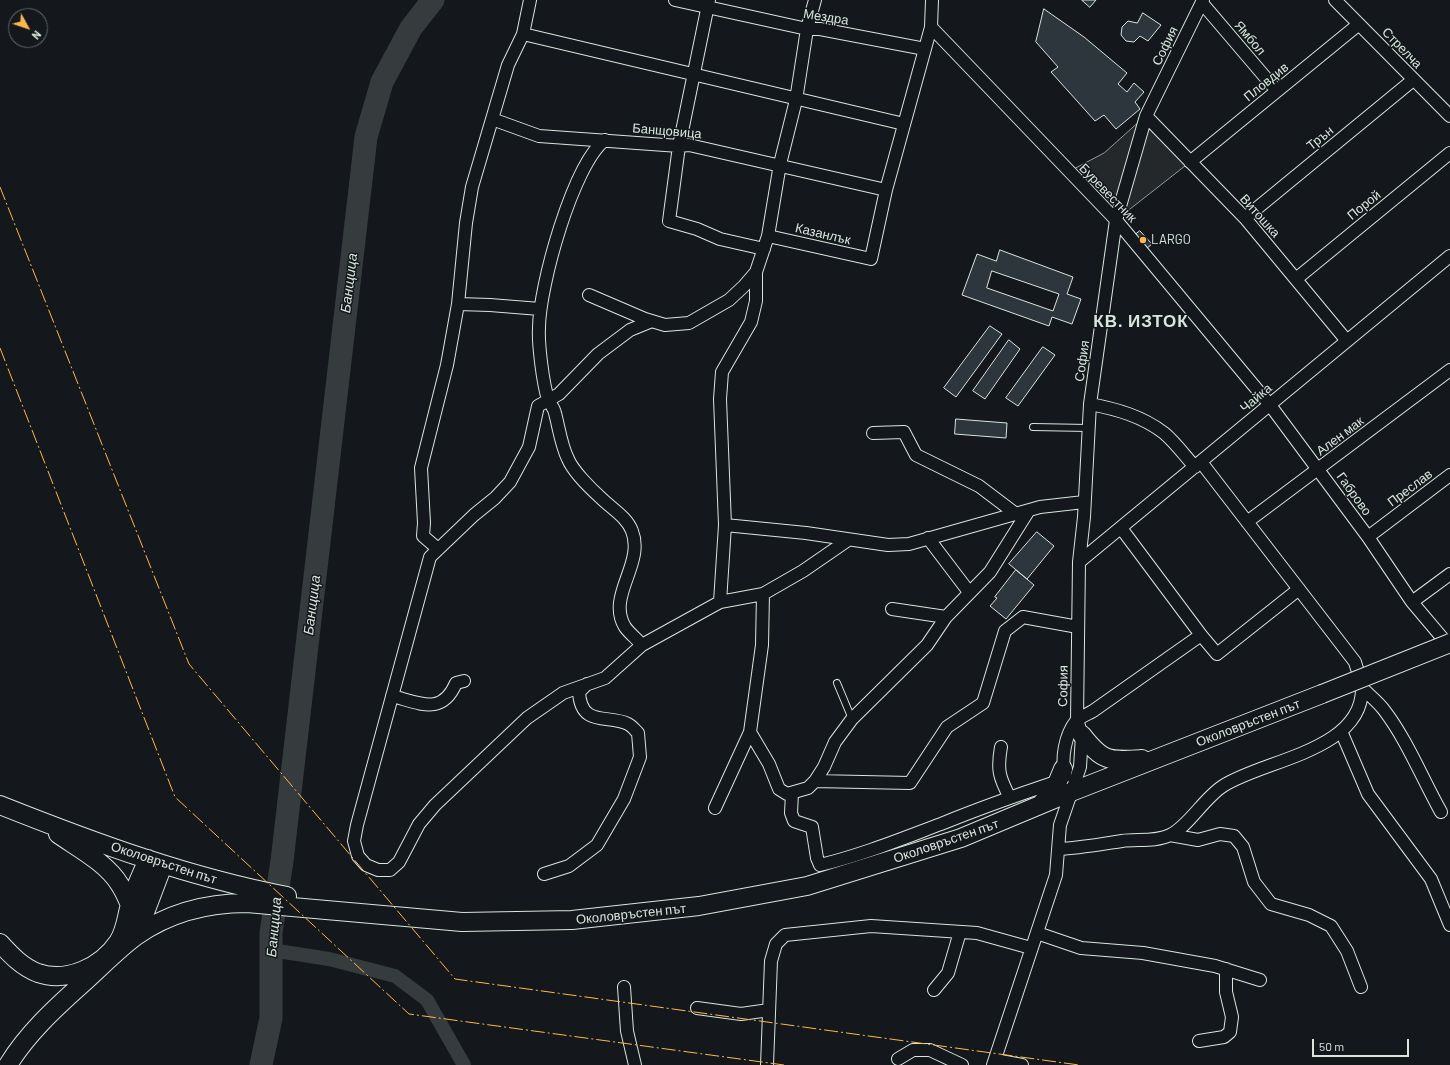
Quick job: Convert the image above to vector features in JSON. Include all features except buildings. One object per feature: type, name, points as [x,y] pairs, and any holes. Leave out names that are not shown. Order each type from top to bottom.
[{"type":"main road","name":"Околовръстен път","points":[[0,805],[37,820],[155,862],[225,882],[332,908],[462,922],[572,920],[699,906],[807,886],[961,838],[1039,806],[1065,781],[1155,759],[1450,643]]},
{"type":"main road","points":[[1079,728],[1095,752],[1103,757],[1116,760],[1155,759]]},
{"type":"main road","points":[[37,820],[94,859],[108,871],[120,884],[130,905]]},
{"type":"main road","points":[[0,943],[24,965],[39,973],[58,976],[75,974],[92,967],[107,957],[118,942],[126,926],[130,905],[155,862]]},
{"type":"main road","points":[[136,936],[155,862]]},
{"type":"main road","points":[[8,1065],[24,1041],[42,1022],[136,936],[178,914],[196,908],[222,903],[332,908]]},
{"type":"street","points":[[438,549],[423,536],[424,523],[421,468],[447,364],[458,304],[466,222],[472,187],[508,65],[523,34],[530,0]]},
{"type":"street","name":"Мездра","points":[[675,0],[709,4],[807,29],[820,29],[925,49]]},
{"type":"street","points":[[720,602],[725,525],[720,400],[722,372],[751,322],[756,301],[756,272],[768,236],[780,164],[796,100],[807,29],[815,0]]},
{"type":"street","points":[[886,190],[931,27],[932,0]]},
{"type":"street","name":"Стрелча","points":[[1335,0],[1450,116]]},
{"type":"street","name":"Ямбол","points":[[1203,1],[1277,91]]},
{"type":"street","name":"София","points":[[1065,781],[1080,767],[1078,628],[1079,562],[1090,404],[1116,220],[1146,116],[1203,1]]},
{"type":"street","points":[[709,4],[679,146],[669,221],[697,229],[720,239],[764,249]]},
{"type":"street","name":"Пловдив","points":[[1190,162],[1359,24]]},
{"type":"street","name":"Буревестник","points":[[931,27],[1116,220],[1270,405]]},
{"type":"street","points":[[523,34],[694,76],[904,124]]},
{"type":"street","name":"Трън","points":[[1245,218],[1413,80]]},
{"type":"street","name":"Витошка","points":[[1146,116],[1245,218],[1347,340]]},
{"type":"street","name":"Банщовица","points":[[492,120],[539,136],[679,146],[689,145],[780,164],[886,190]]},
{"type":"street","points":[[605,140],[597,146],[575,186],[560,227],[540,309],[539,329],[544,379],[548,400],[554,411],[568,459],[601,498],[619,514],[632,530],[635,548],[619,605],[626,627],[642,644]]},
{"type":"street","name":"Порой","points":[[1296,279],[1450,153]]},
{"type":"street","name":"Казанлък","points":[[768,236],[871,259],[886,190]]},
{"type":"street","name":"Чайка","points":[[1079,562],[1450,256]]},
{"type":"street","points":[[589,295],[665,325],[689,323],[729,300],[756,272]]},
{"type":"street","points":[[458,304],[490,304],[540,309]]},
{"type":"street","points":[[652,321],[630,330],[598,354],[558,394],[538,406],[529,447],[510,482],[495,498],[474,515],[430,558],[354,841],[358,856],[366,865],[378,870],[390,870],[399,862],[419,824],[435,805],[527,718],[563,693],[604,678],[642,644],[720,602],[763,594],[804,571],[848,540]]},
{"type":"street","name":"Ален мак","points":[[1247,522],[1319,470],[1450,370]]},
{"type":"street","points":[[1090,404],[1118,409],[1157,429],[1164,433],[1198,465],[1247,522],[1355,662],[1362,688],[1354,716],[1341,731],[1310,750],[1239,777],[1223,786],[1170,835]]},
{"type":"street","name":"Габрово","points":[[1270,405],[1368,537],[1412,602],[1450,647]]},
{"type":"street","points":[[873,433],[904,432],[916,455],[979,486],[1016,514]]},
{"type":"street","name":"Преслав","points":[[1368,537],[1450,475]]},
{"type":"street","points":[[725,525],[806,533],[888,545],[908,544],[1040,507],[1084,502]]},
{"type":"street","points":[[750,732],[769,764],[779,789],[787,794],[808,788],[815,781],[824,767],[834,742],[852,719],[927,645],[946,617],[990,572],[1029,510]]},
{"type":"street","points":[[1121,528],[1201,635],[1217,654],[1299,589]]},
{"type":"street","points":[[928,538],[969,592]]},
{"type":"street","points":[[1412,602],[1450,574]]},
{"type":"street","points":[[715,808],[750,732],[762,645],[763,594]]},
{"type":"street","points":[[892,609],[946,617]]},
{"type":"street","points":[[815,781],[910,783],[947,727],[983,703],[1005,632],[1023,617],[1078,628]]},
{"type":"street","points":[[1022,1065],[994,1062],[1056,875],[1065,781],[1067,737],[1079,728],[1093,712],[1201,635]]},
{"type":"street","points":[[392,696],[426,704],[442,703],[452,692],[456,683],[464,681]]},
{"type":"street","points":[[544,874],[569,866],[597,845],[624,799],[640,757],[638,733],[628,724],[607,719],[598,720],[584,709],[579,702],[578,692],[587,684]]},
{"type":"street","points":[[1362,688],[1384,709],[1415,761],[1441,812]]},
{"type":"street","points":[[1341,731],[1368,794],[1431,879],[1450,925]]},
{"type":"street","points":[[1001,747],[998,764],[999,777],[1010,798]]},
{"type":"street","points":[[792,793],[790,813],[794,821],[812,827],[817,858],[820,865],[846,859],[899,841],[1010,798],[1065,781]]},
{"type":"street","points":[[1059,848],[1084,848],[1123,841],[1159,838],[1170,835],[1198,840],[1220,834],[1234,836],[1243,847],[1254,882],[1271,904],[1309,915],[1331,926],[1347,951],[1361,987]]},
{"type":"street","points":[[767,1065],[771,961],[776,944],[785,935],[870,926],[977,933],[1031,948]]},
{"type":"street","points":[[934,990],[948,973],[960,932]]},
{"type":"street","points":[[1037,933],[1081,948],[1143,953],[1226,969],[1260,980]]},
{"type":"street","points":[[1199,1041],[1224,1037],[1230,1032],[1232,1016],[1226,992],[1226,969]]},
{"type":"street","points":[[624,987],[626,1031],[635,1065]]},
{"type":"street","points":[[697,1008],[741,1014],[769,1010]]},
{"type":"street","points":[[898,1059],[913,1050],[930,1050],[962,1065]]},
{"type":"lane","points":[[1032,427],[1088,428]]},
{"type":"lane","points":[[837,683],[852,719]]},
{"type":"shaded area","points":[[1146,116],[1190,162],[1116,220],[1068,172],[1104,153]]},
{"type":"waterway","name":"Банщица","points":[[261,1065],[271,1018],[271,933],[282,861],[366,137],[382,82],[411,28],[433,0]]},
{"type":"waterway","points":[[271,950],[329,959],[395,976],[427,1000],[464,1065]]},
{"type":"power","points":[[0,187],[189,664],[455,979],[1079,1065]]},
{"type":"power","points":[[0,348],[175,797],[409,1014],[784,1065]]},
{"type":"place","name":"LARGO","points":[[1143,240]]},
{"type":"district","name":"КВ. ИЗТОК","points":[[1141,321]]}]
